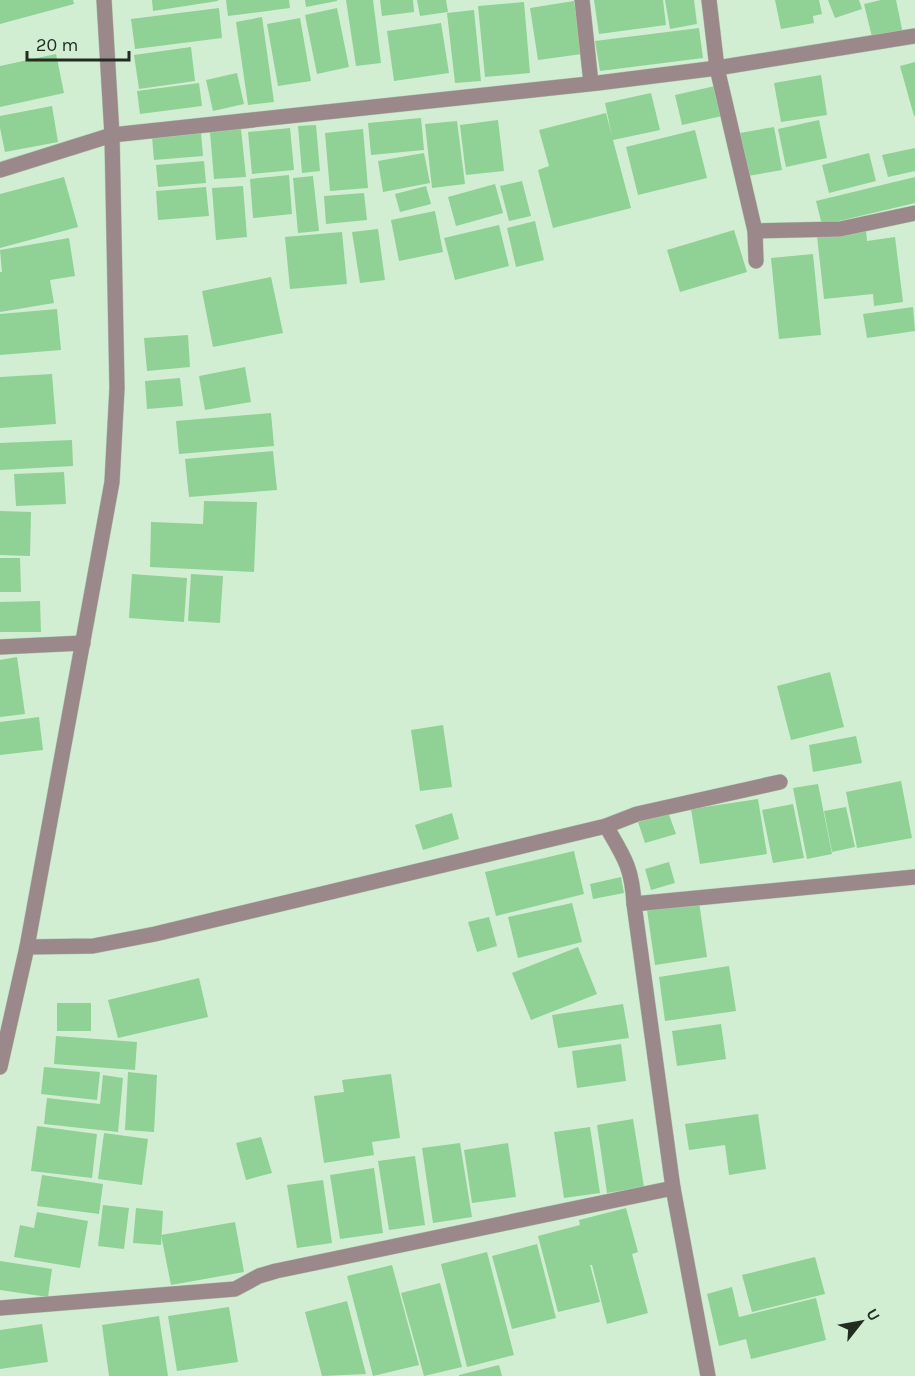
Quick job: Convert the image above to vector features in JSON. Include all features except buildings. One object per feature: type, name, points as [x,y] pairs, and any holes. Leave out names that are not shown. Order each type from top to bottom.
[{"type":"street","points":[[0,1066],[27,947],[112,483],[117,388],[112,135],[104,0]]},
{"type":"street","points":[[582,0],[591,83]]},
{"type":"street","points":[[710,0],[717,68],[755,231],[756,261]]},
{"type":"street","points":[[0,170],[112,135],[717,68],[915,36]]},
{"type":"street","points":[[755,231],[840,229],[915,213]]},
{"type":"street","points":[[0,647],[83,643]]},
{"type":"street","points":[[27,947],[93,946],[155,934],[606,826],[637,814],[780,782]]},
{"type":"street","points":[[606,826],[628,864],[633,881],[634,904],[673,1188],[708,1376]]},
{"type":"street","points":[[634,904],[915,877]]},
{"type":"street","points":[[0,1308],[235,1289],[259,1276],[276,1271],[673,1188]]}]
